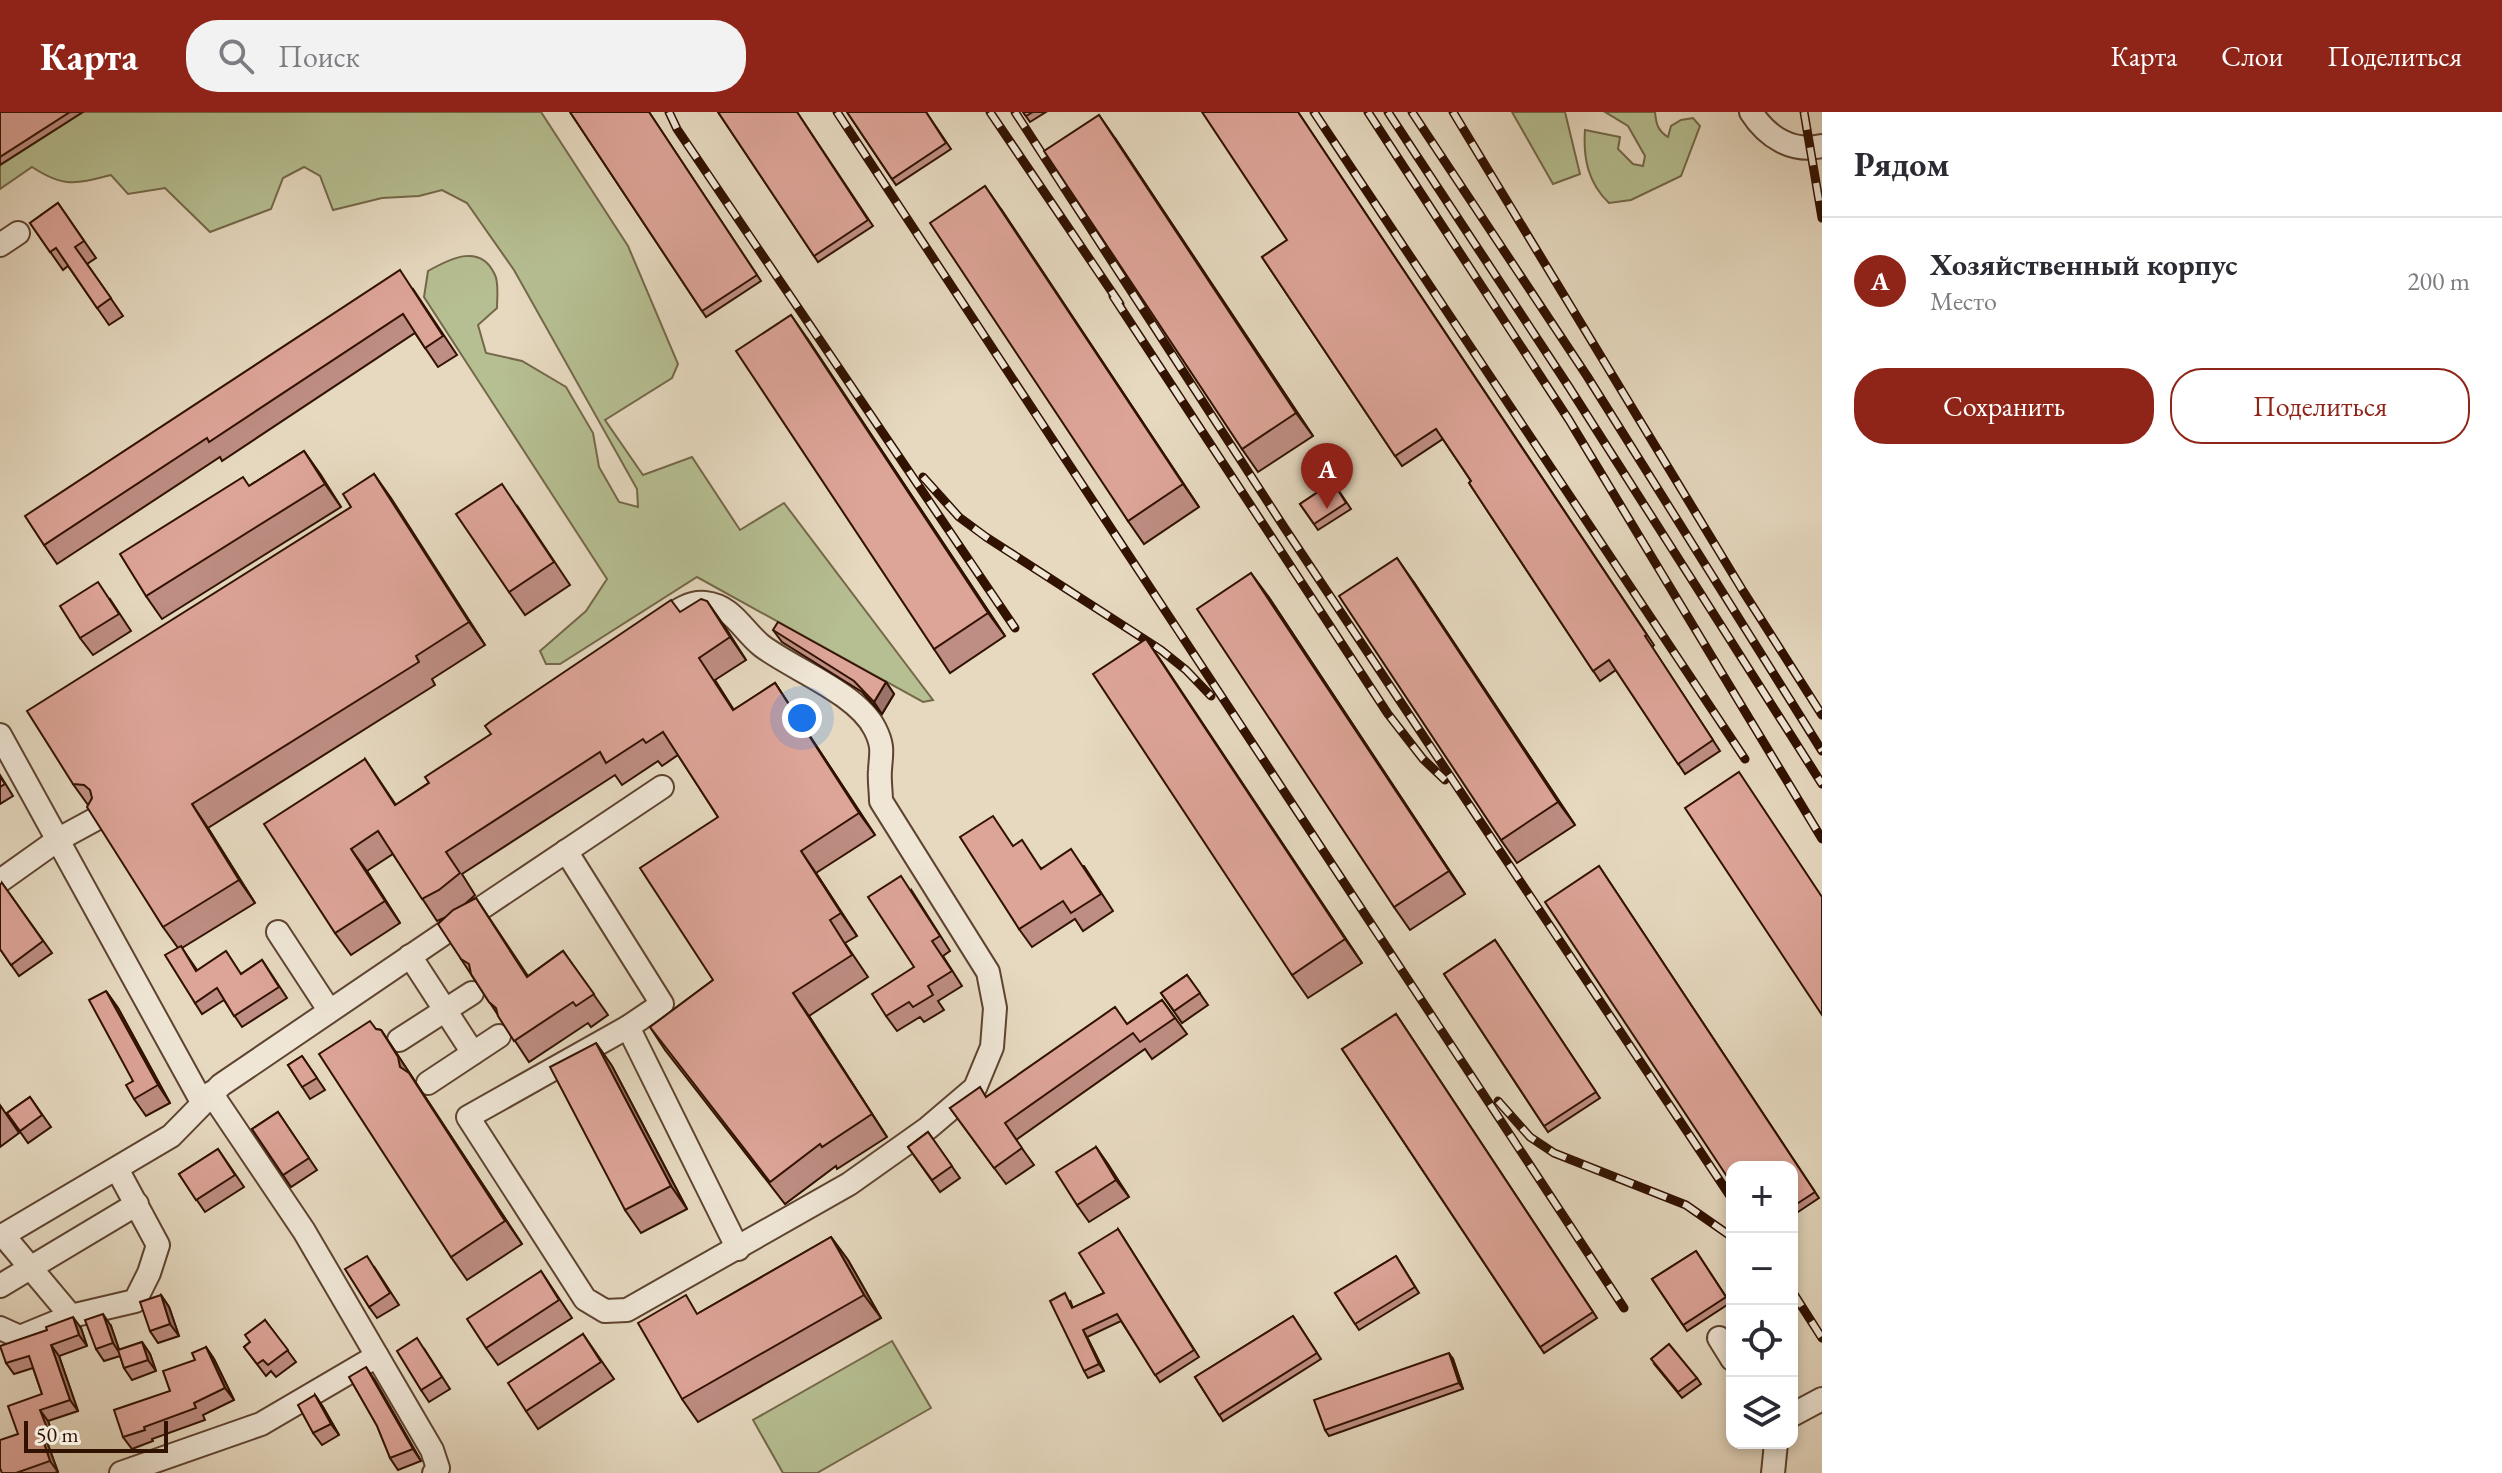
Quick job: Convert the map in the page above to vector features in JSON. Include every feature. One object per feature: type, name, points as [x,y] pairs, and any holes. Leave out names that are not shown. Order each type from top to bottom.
[{"type":"street","points":[[1751,112],[1776,139],[1792,147],[1822,146]]},
{"type":"street","points":[[566,851],[662,1004],[628,1027],[468,1117],[585,1299],[605,1311],[627,1310],[849,1184],[928,1128],[975,1088],[992,1047],[995,1008],[988,972],[881,801],[883,753],[875,727],[854,704],[760,645],[731,612],[708,603],[684,607],[634,641]]},
{"type":"street","points":[[0,735],[207,1097],[304,1231],[432,1450],[436,1471]]},
{"type":"street","points":[[71,1316],[1,1236],[171,1136],[207,1097],[329,1010],[662,787]]},
{"type":"street","points":[[0,881],[59,839],[94,820]]},
{"type":"street","points":[[278,932],[329,1010]]},
{"type":"street","points":[[410,956],[473,1053]]},
{"type":"street","points":[[399,1040],[472,993]]},
{"type":"street","points":[[628,1027],[738,1249]]},
{"type":"street","points":[[428,1083],[499,1036]]},
{"type":"street","points":[[0,1328],[20,1337],[71,1316],[135,1301],[158,1245],[117,1169]]},
{"type":"street","points":[[0,1286],[137,1204]]},
{"type":"street","points":[[1719,1338],[1726,1349]]},
{"type":"street","points":[[121,1473],[261,1424],[377,1356]]},
{"type":"street","points":[[1798,1412],[1822,1399]]},
{"type":"street","points":[[1773,1473],[1775,1449]]},
{"type":"green space","points":[[83,112],[541,112],[628,246],[678,364],[672,378],[605,420],[643,475],[692,457],[740,530],[784,503],[933,700],[923,702],[697,577],[560,664],[546,664],[540,651],[586,611],[607,579],[424,297],[428,271],[465,256],[482,259],[489,265],[497,282],[497,308],[478,325],[486,353],[522,361],[566,387],[593,433],[599,467],[619,502],[638,507],[637,489],[514,270],[467,203],[442,190],[419,196],[382,198],[333,210],[320,176],[304,167],[283,178],[271,209],[210,232],[165,188],[128,194],[111,175],[70,182],[53,178],[32,167],[0,189],[0,165]]},
{"type":"green space","points":[[1512,112],[1565,112],[1580,174],[1553,184]]},
{"type":"green space","points":[[1605,112],[1655,112],[1658,127],[1668,137],[1671,126],[1693,118],[1700,126],[1681,176],[1631,200],[1609,203],[1588,170],[1585,130],[1620,137],[1618,149],[1633,164],[1643,166],[1645,156],[1628,126]]},
{"type":"green space","points":[[892,1341],[931,1408],[817,1473],[783,1473],[753,1420]]},
{"type":"building","points":[[0,112],[70,112],[0,157]]},
{"type":"building","points":[[570,112],[649,112],[757,275],[702,311]]},
{"type":"building","points":[[718,112],[797,112],[868,220],[814,256]]},
{"type":"building","points":[[847,112],[926,112],[946,143],[892,179]]},
{"type":"building","points":[[1202,112],[1298,112],[1647,635],[1713,740],[1678,764],[1609,660],[1593,671],[1436,429],[1395,456],[1262,257],[1287,240]]},
{"type":"building","points":[[1099,115],[1296,413],[1242,449],[1044,151]]},
{"type":"building","points":[[985,186],[1183,484],[1128,521],[930,223]]},
{"type":"building","points":[[58,203],[84,241],[75,247],[111,298],[97,308],[56,248],[50,252],[30,223]]},
{"type":"building","points":[[400,270],[443,336],[425,348],[403,314],[209,442],[207,438],[44,545],[25,516]]},
{"type":"building","points":[[791,315],[988,613],[934,649],[736,351]]},
{"type":"building","points":[[304,451],[325,484],[146,596],[120,554],[243,477],[249,486]]},
{"type":"building","points":[[374,474],[469,622],[416,656],[419,662],[192,804],[239,880],[163,927],[87,807],[92,798],[90,790],[84,785],[73,784],[27,711],[351,507],[343,494]]},
{"type":"building","points":[[1333,482],[1346,503],[1314,524],[1300,504]]},
{"type":"building","points":[[502,484],[554,562],[509,592],[456,514]]},
{"type":"building","points":[[1397,558],[1558,802],[1501,840],[1339,596]]},
{"type":"building","points":[[1251,573],[1449,871],[1394,907],[1197,609]]},
{"type":"building","points":[[98,582],[119,614],[80,638],[60,606]]},
{"type":"building","points":[[701,599],[707,601],[730,637],[699,658],[733,710],[775,683],[859,813],[801,851],[841,913],[830,920],[852,955],[793,993],[872,1114],[822,1147],[820,1144],[770,1182],[650,1027],[713,980],[640,868],[718,817],[663,732],[646,743],[643,739],[606,763],[600,752],[446,852],[460,873],[422,899],[378,831],[351,849],[385,901],[335,933],[264,824],[365,759],[395,805],[429,783],[425,777],[491,734],[485,726],[490,722],[671,600],[680,612]]},
{"type":"building","points":[[778,622],[886,682],[874,702],[854,681],[773,630]]},
{"type":"building","points":[[1146,639],[1345,939],[1292,975],[1093,674]]},
{"type":"building","points":[[1739,772],[1822,897],[1822,1015],[1685,808]]},
{"type":"building","points":[[993,816],[1013,846],[1022,840],[1041,869],[1071,849],[1101,894],[1071,913],[1063,901],[1019,929],[960,837]]},
{"type":"building","points":[[1599,866],[1794,1161],[1726,1161],[1726,1175],[1545,902]]},
{"type":"building","points":[[901,876],[940,936],[932,941],[952,971],[928,986],[933,995],[913,1007],[909,1002],[886,1016],[872,994],[914,967],[868,897]]},
{"type":"building","points":[[2,883],[43,941],[11,965],[0,949]]},
{"type":"building","points":[[476,898],[527,977],[563,951],[594,994],[576,1006],[573,1002],[514,1041],[496,1008],[471,974],[469,964],[461,959],[438,924],[453,910]]},
{"type":"building","points":[[1495,940],[1596,1092],[1544,1126],[1444,974]]},
{"type":"building","points":[[181,946],[196,971],[226,951],[241,974],[262,960],[279,987],[234,1016],[217,988],[195,1003],[165,955]]},
{"type":"building","points":[[1187,975],[1200,993],[1174,1011],[1161,993]]},
{"type":"building","points":[[106,991],[158,1085],[134,1099],[126,1085],[133,1081],[89,1000]]},
{"type":"building","points":[[1162,1000],[1175,1018],[1140,1042],[1133,1033],[1005,1123],[1022,1148],[994,1168],[950,1108],[980,1087],[986,1097],[1115,1007],[1127,1024]]},
{"type":"building","points":[[1396,1014],[1593,1312],[1540,1347],[1342,1049]]},
{"type":"building","points":[[370,1021],[381,1030],[398,1057],[400,1067],[409,1073],[505,1221],[451,1257],[319,1054]]},
{"type":"building","points":[[596,1043],[671,1186],[625,1210],[550,1067]]},
{"type":"building","points":[[302,1056],[317,1078],[302,1087],[288,1065]]},
{"type":"building","points":[[30,1097],[42,1115],[20,1131],[7,1113]]},
{"type":"building","points":[[278,1112],[309,1158],[283,1175],[252,1129]]},
{"type":"building","points":[[928,1132],[952,1166],[932,1180],[908,1147]]},
{"type":"building","points":[[1096,1147],[1116,1180],[1077,1205],[1056,1172]]},
{"type":"building","points":[[218,1149],[235,1175],[196,1200],[179,1174]]},
{"type":"building","points":[[1798,1166],[1815,1192],[1798,1203]]},
{"type":"building","points":[[1118,1229],[1194,1350],[1155,1375],[1117,1314],[1083,1330],[1099,1364],[1084,1371],[1050,1301],[1065,1293],[1072,1308],[1104,1293],[1079,1253]]},
{"type":"building","points":[[831,1237],[864,1295],[682,1399],[638,1323],[686,1295],[697,1314]]},
{"type":"building","points":[[1696,1251],[1726,1297],[1683,1325],[1652,1279]]},
{"type":"building","points":[[367,1256],[390,1293],[369,1307],[345,1269]]},
{"type":"building","points":[[1396,1256],[1415,1287],[1355,1324],[1335,1293]]},
{"type":"building","points":[[541,1271],[559,1300],[486,1348],[467,1319]]},
{"type":"building","points":[[161,1295],[170,1324],[150,1331],[140,1302]]},
{"type":"building","points":[[103,1314],[113,1343],[96,1349],[85,1320]]},
{"type":"building","points":[[1293,1316],[1317,1353],[1219,1415],[1195,1377]]},
{"type":"building","points":[[73,1317],[79,1335],[51,1345],[70,1400],[40,1410],[47,1428],[40,1431],[50,1461],[16,1473],[2,1473],[0,1440],[18,1434],[8,1406],[42,1394],[29,1356],[6,1363],[0,1346],[47,1330],[46,1327]]},
{"type":"building","points":[[265,1320],[288,1350],[268,1365],[263,1360],[257,1364],[244,1347],[250,1342],[245,1335]]},
{"type":"building","points":[[583,1334],[601,1362],[526,1411],[508,1383]]},
{"type":"building","points":[[417,1338],[442,1377],[421,1390],[397,1351]]},
{"type":"building","points":[[142,1342],[148,1360],[124,1368],[118,1350]]},
{"type":"building","points":[[1669,1344],[1697,1378],[1678,1392],[1651,1359]]},
{"type":"building","points":[[206,1347],[225,1388],[194,1403],[196,1408],[123,1437],[114,1410],[170,1391],[163,1371],[195,1360],[192,1353]]},
{"type":"building","points":[[1449,1353],[1459,1383],[1325,1430],[1314,1400]]},
{"type":"building","points":[[366,1367],[413,1449],[390,1458],[377,1426],[349,1377]]},
{"type":"building","points":[[315,1395],[331,1424],[313,1433],[298,1405]]},
{"type":"railway","points":[[669,112],[677,129],[1015,628]]},
{"type":"railway","points":[[837,112],[1624,1308]]},
{"type":"railway","points":[[990,112],[1120,304]]},
{"type":"railway","points":[[1015,112],[1284,527],[1726,1190]]},
{"type":"railway","points":[[1314,112],[1745,759]]},
{"type":"railway","points":[[1368,112],[1569,420],[1822,839]]},
{"type":"railway","points":[[1388,112],[1569,387],[1822,784]]},
{"type":"railway","points":[[1412,112],[1587,376],[1822,751]]},
{"type":"railway","points":[[1453,112],[1743,591],[1822,715]]},
{"type":"railway","points":[[1804,112],[1822,218]]},
{"type":"railway","points":[[1113,296],[1388,714],[1423,759],[1445,780]]},
{"type":"railway","points":[[923,477],[959,517],[1161,650],[1211,696]]},
{"type":"railway","points":[[1498,1101],[1530,1137],[1554,1153],[1686,1205],[1726,1233]]},
{"type":"railway","points":[[1798,1300],[1822,1338]]},
{"type":"place","name":"Хозяйственный корпус","points":[[1327,509]]}]
